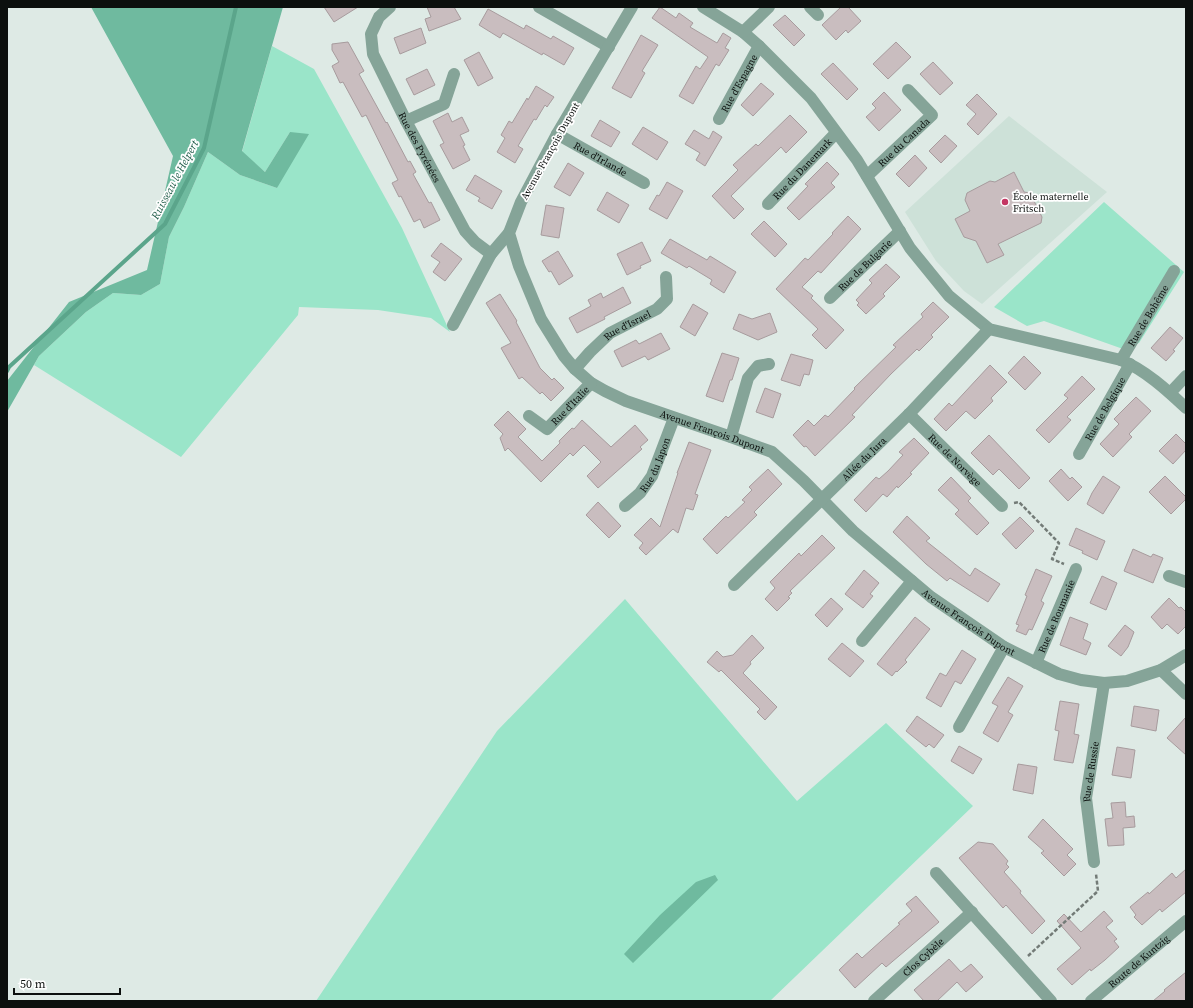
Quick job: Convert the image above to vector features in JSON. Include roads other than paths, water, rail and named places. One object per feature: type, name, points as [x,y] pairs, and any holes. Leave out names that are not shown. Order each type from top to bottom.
[{"type":"street","name":"Rue des Pyrénées","points":[[390,7],[379,17],[371,34],[373,54],[406,121],[465,231],[475,242],[491,254]]},
{"type":"street","points":[[540,7],[609,47]]},
{"type":"street","name":"Avenue François Dupont","points":[[632,7],[557,134],[522,202],[509,233],[519,266],[541,319],[564,356],[575,369],[591,383],[626,401],[731,436],[772,452],[822,499],[853,531],[930,597],[1004,647],[1059,674],[1081,680],[1104,683],[1127,681],[1161,670],[1186,655]]},
{"type":"street","points":[[703,7],[743,32],[811,98],[867,176],[910,248],[949,296],[989,329],[1125,362],[1170,393],[1186,408]]},
{"type":"street","points":[[743,32],[769,7]]},
{"type":"street","name":"Rue d'Espagne","points":[[719,119],[759,46]]},
{"type":"street","points":[[406,121],[444,104],[454,74]]},
{"type":"street","name":"Rue du Canada","points":[[867,176],[932,115],[908,90]]},
{"type":"street","name":"Rue du Danemark","points":[[768,204],[836,133]]},
{"type":"street","name":"Rue d'Irlande","points":[[557,134],[644,183]]},
{"type":"street","name":"Rue de Bulgarie","points":[[830,298],[900,231]]},
{"type":"street","points":[[453,325],[491,254],[509,233]]},
{"type":"street","name":"Rue de Bohême","points":[[1125,362],[1174,271]]},
{"type":"street","name":"Rue d'Israel","points":[[575,369],[610,333],[657,309],[667,299],[666,277]]},
{"type":"street","name":"Allée du Jura","points":[[734,586],[908,414],[989,329]]},
{"type":"street","name":"Rue de Belgique","points":[[1078,454],[1125,362]]},
{"type":"street","points":[[731,436],[748,378],[758,366],[769,364]]},
{"type":"street","points":[[1170,393],[1186,376]]},
{"type":"street","name":"Rue d'Italie","points":[[529,416],[548,429],[591,383]]},
{"type":"street","name":"Rue de Norvège","points":[[908,414],[1002,506]]},
{"type":"street","name":"Rue du Japon","points":[[625,506],[640,493],[652,476],[674,418]]},
{"type":"street","name":"Rue de Roumanie","points":[[1036,663],[1076,569]]},
{"type":"street","points":[[1169,576],[1186,582]]},
{"type":"street","points":[[862,640],[912,581]]},
{"type":"street","points":[[959,727],[1004,647]]},
{"type":"street","points":[[1161,670],[1186,694]]},
{"type":"street","name":"Rue de Russie","points":[[1094,862],[1086,798],[1104,683]]},
{"type":"street","points":[[936,872],[1051,1001]]},
{"type":"street","name":"Clos Cybèle","points":[[874,1001],[972,912]]},
{"type":"street","name":"Route de Kuntzig","points":[[1091,1001],[1186,921]]},
{"type":"waterway","name":"Ruisseau le Helpert","points":[[7,371],[9,367],[165,224],[204,148],[236,7]]},
{"type":"place","name":"École maternelle Fritsch","points":[[1005,202]]}]
